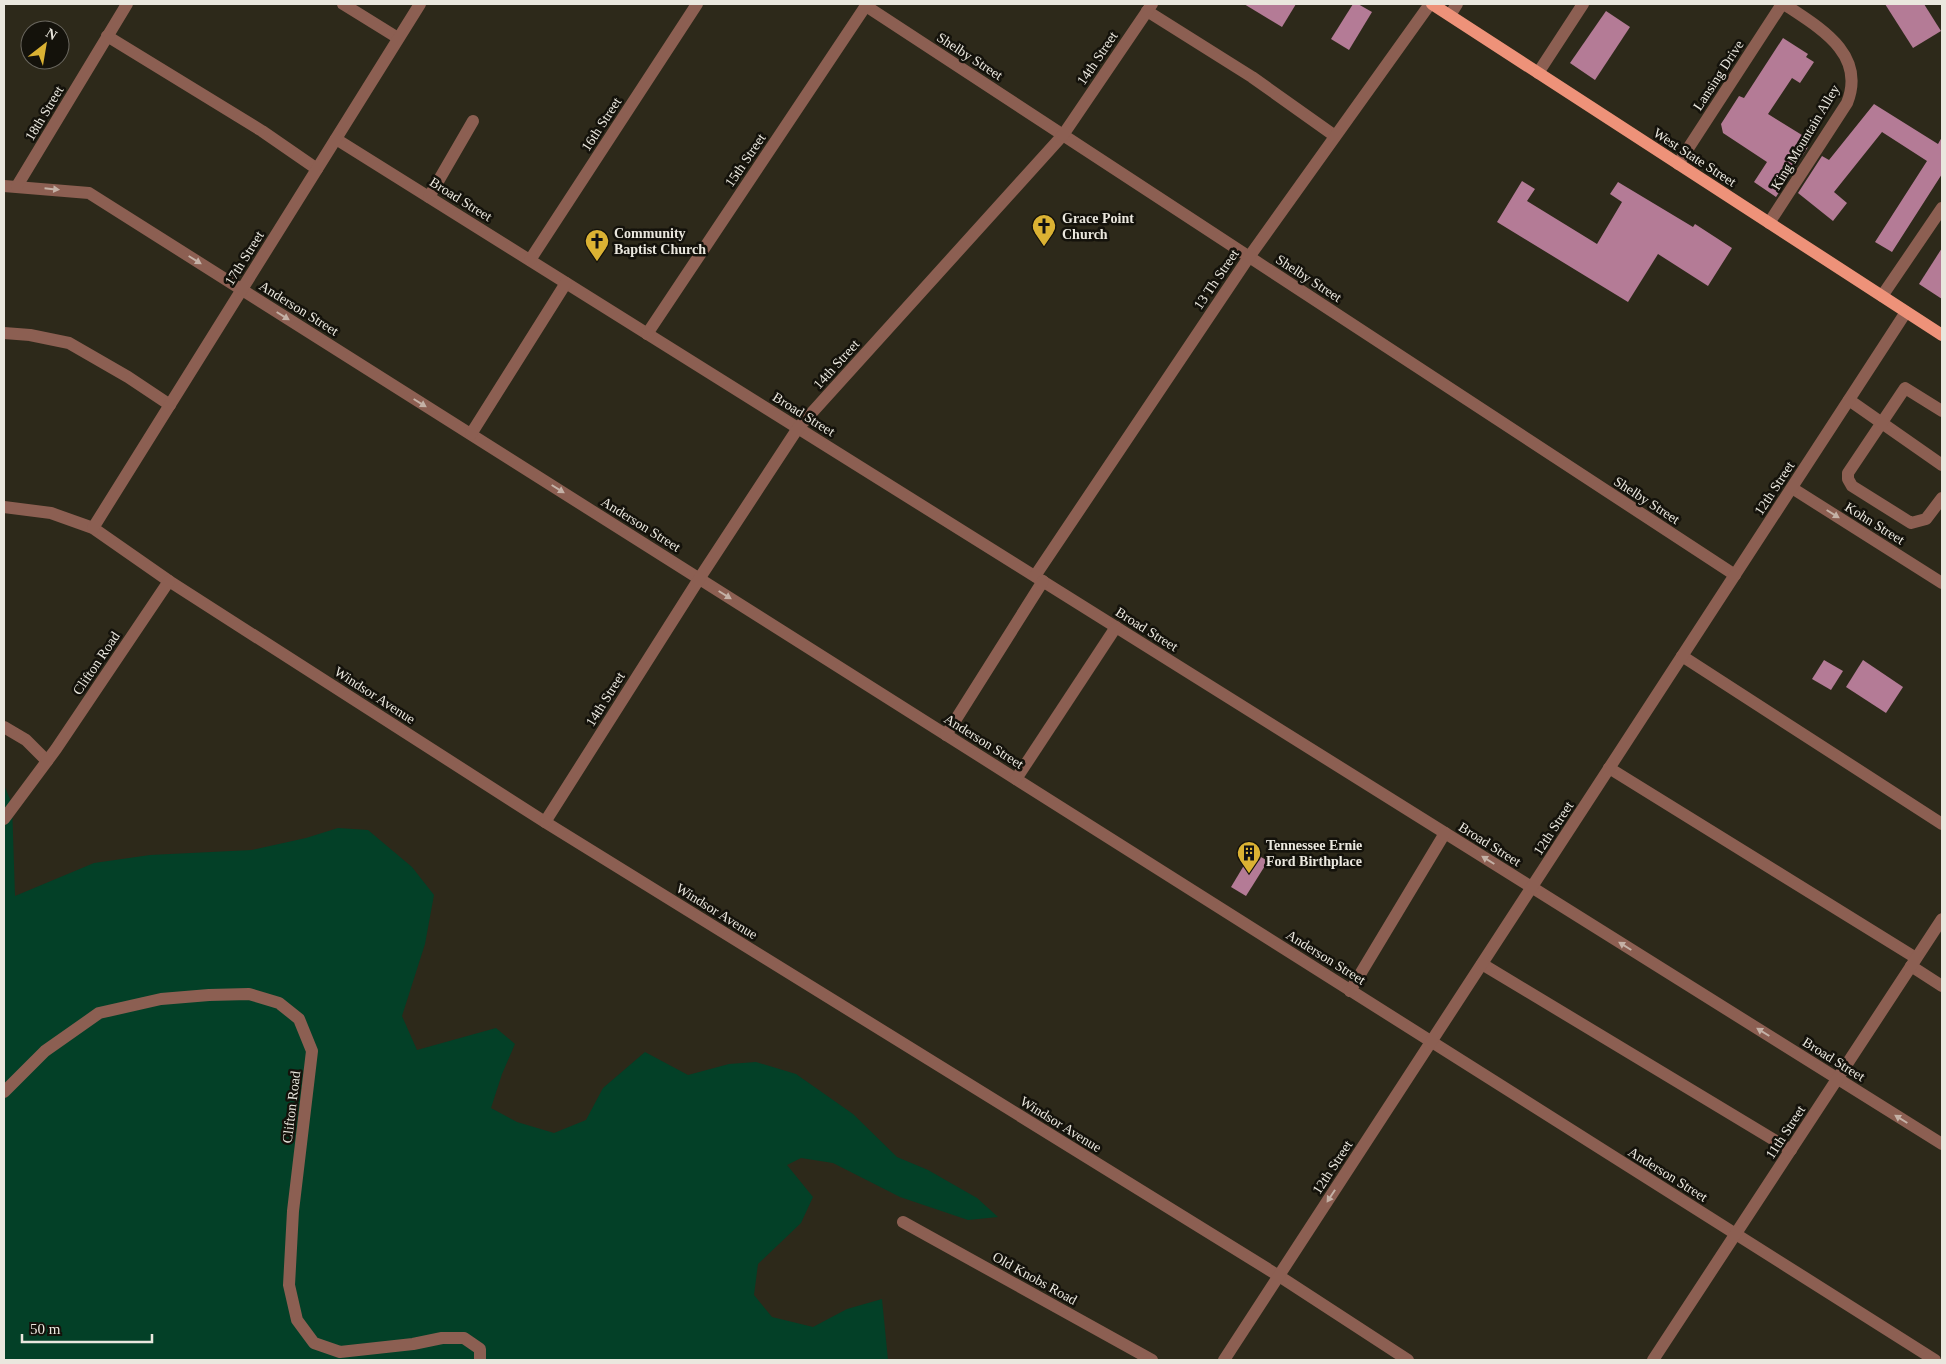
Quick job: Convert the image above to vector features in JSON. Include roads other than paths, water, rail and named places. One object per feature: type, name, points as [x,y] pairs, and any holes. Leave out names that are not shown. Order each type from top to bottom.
[{"type":"main road","name":"West State Street","points":[[1431,4],[1942,335]]},
{"type":"street","name":"18th Street","points":[[10,186],[127,4]]},
{"type":"street","points":[[343,4],[398,38]]},
{"type":"street","name":"17th Street","points":[[93,528],[420,4]]},
{"type":"street","name":"16th Street","points":[[530,260],[697,4]]},
{"type":"street","name":"13 Th Street","points":[[946,735],[1039,579],[1249,257],[1431,4]]},
{"type":"street","points":[[1450,16],[1458,4]]},
{"type":"street","points":[[1538,73],[1583,4]]},
{"type":"street","name":"Lansing Drive","points":[[1678,164],[1783,4]]},
{"type":"street","name":"King Mountain Alley","points":[[1769,223],[1847,103],[1853,88],[1849,64],[1839,46],[1827,33],[1783,4]]},
{"type":"street","name":"Shelby Street","points":[[866,5],[1735,575]]},
{"type":"street","name":"15th Street","points":[[647,334],[866,5]]},
{"type":"street","points":[[1150,7],[1335,136]]},
{"type":"street","name":"14th Street","points":[[545,822],[699,579],[798,428],[1063,135],[1150,7]]},
{"type":"street","points":[[107,36],[262,131],[317,169]]},
{"type":"street","points":[[429,197],[473,121]]},
{"type":"street","name":"Broad Street","points":[[336,139],[1942,1144]]},
{"type":"street","name":"Anderson Street","points":[[10,186],[89,193],[1935,1360]]},
{"type":"street","points":[[1882,296],[1942,208]]},
{"type":"street","points":[[471,434],[566,283]]},
{"type":"street","name":"12th Street","points":[[1224,1360],[1906,312]]},
{"type":"street","points":[[4,333],[30,335],[69,343],[128,377],[170,405]]},
{"type":"street","points":[[1942,411],[1905,388],[1848,473],[1848,479],[1852,486],[1911,522],[1926,519],[1942,498]]},
{"type":"street","points":[[1849,400],[1942,465]]},
{"type":"street","name":"Kohn Street","points":[[1792,488],[1942,583]]},
{"type":"street","name":"Windsor Avenue","points":[[4,507],[51,513],[93,528],[169,581],[545,822],[1279,1276],[1408,1360]]},
{"type":"street","name":"Clifton Road","points":[[4,819],[47,761],[169,581]]},
{"type":"street","points":[[1016,779],[1116,627]]},
{"type":"street","points":[[1682,656],[1942,824]]},
{"type":"street","points":[[4,727],[26,740],[47,761]]},
{"type":"street","points":[[1609,768],[1913,962],[1942,986]]},
{"type":"street","points":[[1350,990],[1445,833]]},
{"type":"street","name":"11th Street","points":[[1653,1360],[1942,919]]},
{"type":"street","points":[[1482,964],[1791,1150]]},
{"type":"street","name":"Clifton Road","points":[[4,1092],[45,1051],[99,1013],[161,999],[209,995],[249,994],[279,1002],[299,1019],[312,1051],[293,1211],[289,1285],[297,1320],[314,1344],[340,1352],[413,1344],[442,1338],[464,1338],[480,1349],[480,1360]]},
{"type":"street","name":"Old Knobs Road","points":[[903,1222],[1152,1360]]},
{"type":"place","name":"Grace Point Church","points":[[1044,247]]},
{"type":"place","name":"Community Baptist Church","points":[[597,262]]},
{"type":"place","name":"Tennessee Ernie Ford Birthplace","points":[[1249,874]]}]
